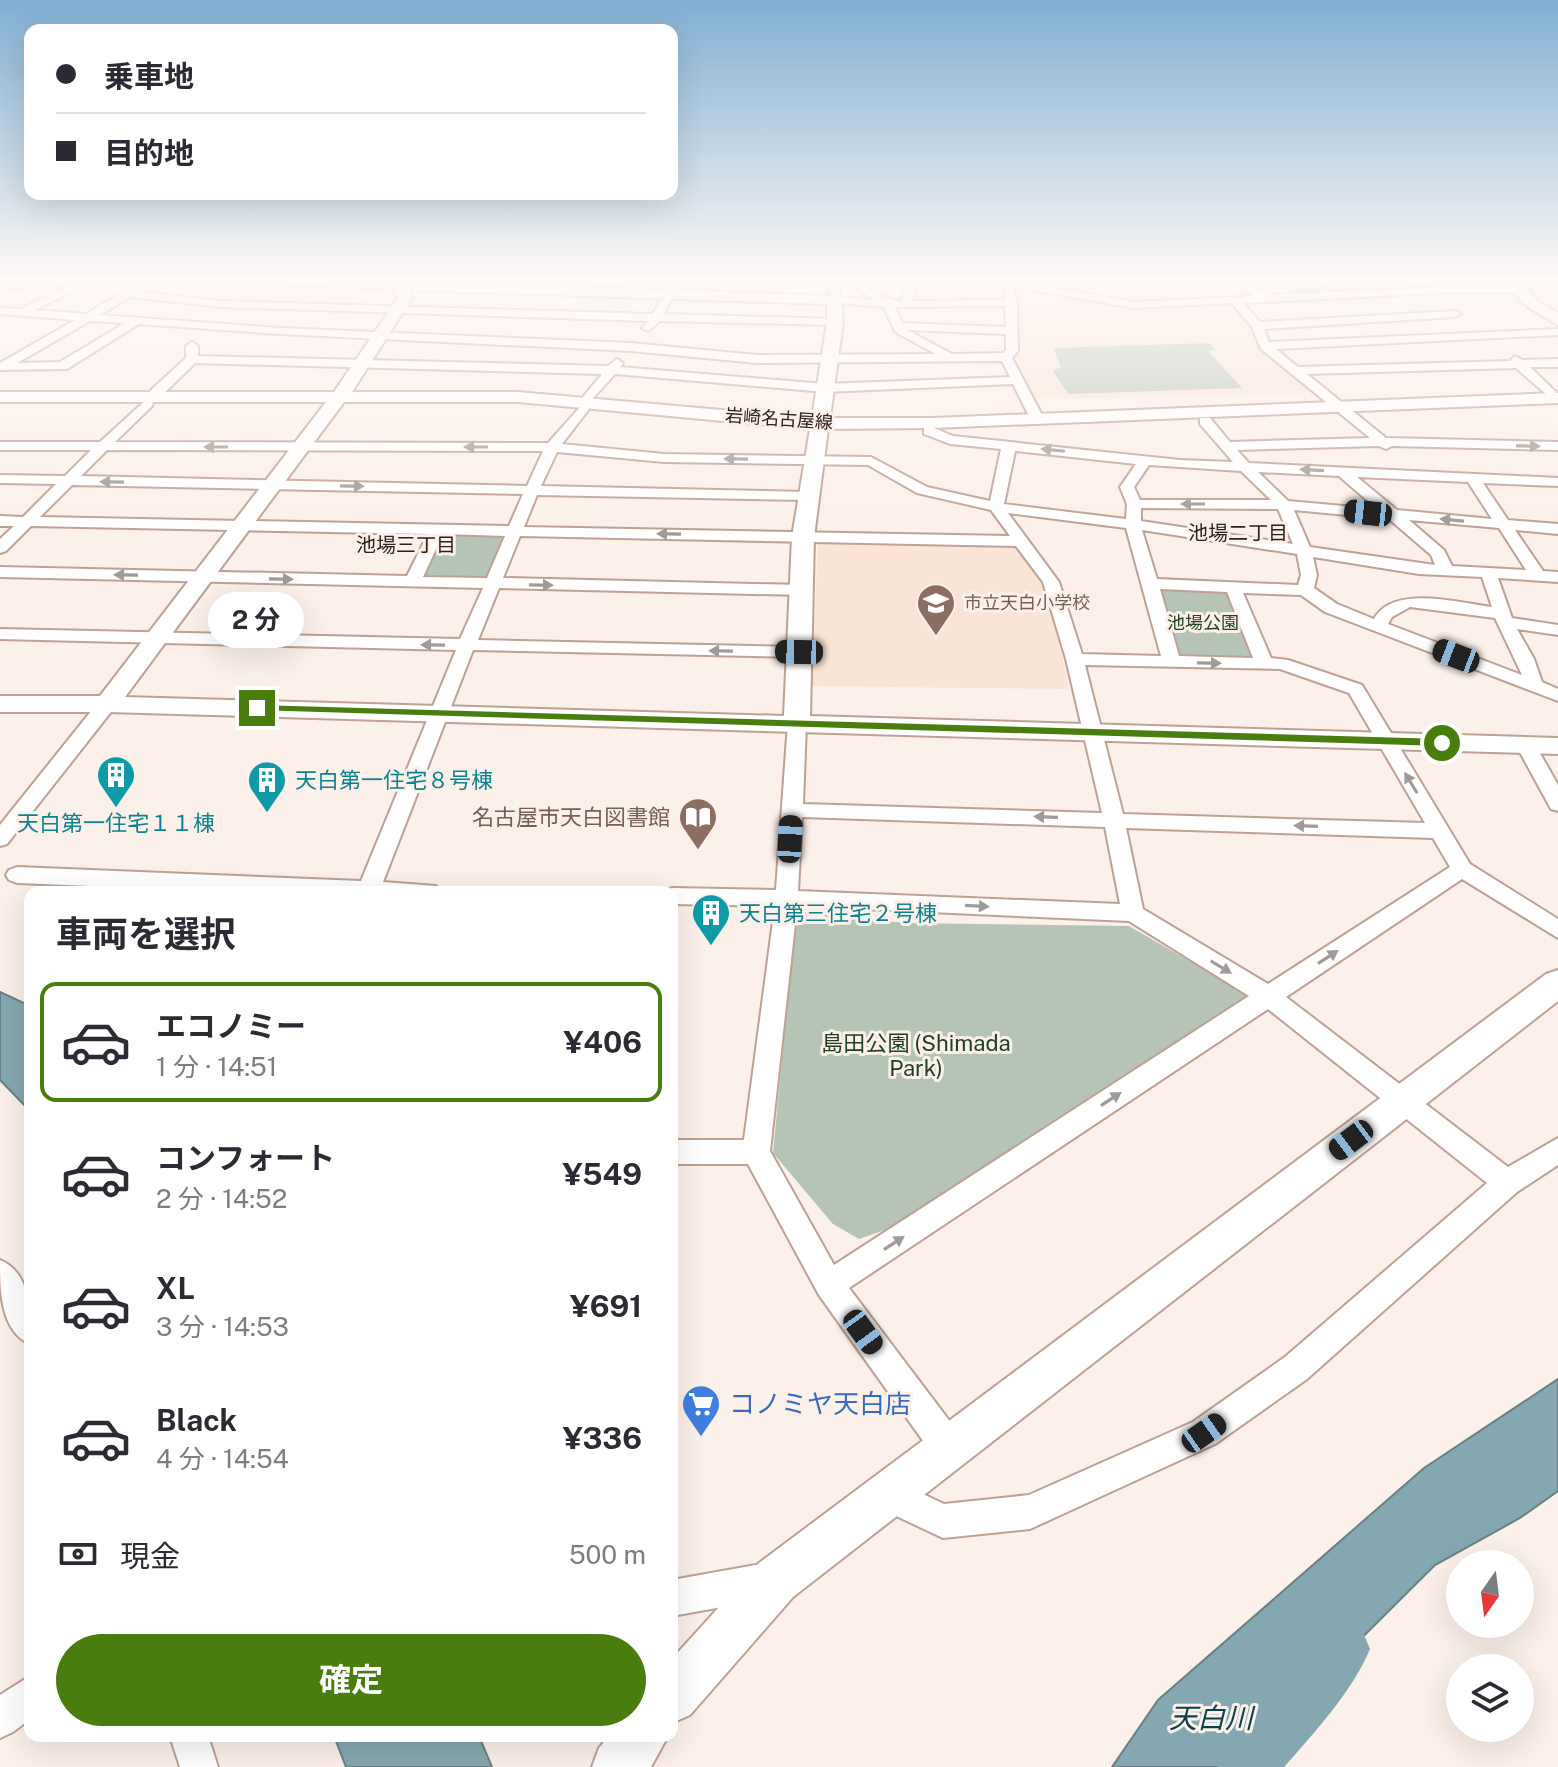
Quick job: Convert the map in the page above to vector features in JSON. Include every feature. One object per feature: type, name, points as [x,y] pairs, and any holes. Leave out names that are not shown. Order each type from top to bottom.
[{"type":"street","points":[[1,366],[63,366],[70,361]]},
{"type":"street","points":[[0,548],[189,361]]},
{"type":"street","points":[[277,361],[610,371],[825,388],[1017,380]]},
{"type":"street","points":[[0,839],[107,704],[366,361]]},
{"type":"street","points":[[371,886],[438,713],[469,646],[491,583],[552,447],[618,361]]},
{"type":"street","points":[[829,361],[803,537],[787,898],[756,1152],[829,1285],[948,1447]]},
{"type":"street","points":[[1008,361],[1037,419]]},
{"type":"street","points":[[1282,361],[1345,410],[1394,458]]},
{"type":"street","points":[[1517,361],[1557,402]]},
{"type":"street","points":[[1292,371],[1558,363]]},
{"type":"street","name":"岩崎名古屋線","points":[[0,397],[150,400]]},
{"type":"street","name":"岩崎名古屋線","points":[[0,404],[339,399],[584,405],[818,426],[929,431],[1205,421],[1345,410]]},
{"type":"street","name":"岩崎名古屋線","points":[[818,426],[1557,402]]},
{"type":"street","points":[[1205,421],[1284,505],[1304,552],[1309,575],[1305,590]]},
{"type":"street","points":[[929,431],[950,440],[1145,460],[1343,472],[1394,458],[1473,478],[1558,482]]},
{"type":"street","points":[[0,446],[552,447],[664,458],[871,461],[922,490],[996,507],[1133,524],[1446,571],[1558,577]]},
{"type":"street","points":[[1009,446],[996,507],[1051,582],[1075,659],[1133,913]]},
{"type":"street","points":[[1226,446],[1394,458],[1558,446]]},
{"type":"street","points":[[1145,460],[1127,487],[1134,504],[1133,524],[1172,662]]},
{"type":"street","points":[[1343,472],[1438,553],[1446,571]]},
{"type":"street","points":[[1473,478],[1538,576]]},
{"type":"street","points":[[0,479],[809,496]]},
{"type":"street","points":[[1134,504],[1284,505],[1558,529]]},
{"type":"street","points":[[0,521],[1019,541]]},
{"type":"street","points":[[412,582],[438,529]]},
{"type":"street","points":[[0,572],[801,590]]},
{"type":"street","points":[[1488,573],[1504,618],[1531,663],[1533,686]]},
{"type":"street","points":[[1151,584],[1305,590],[1331,608],[1558,695]]},
{"type":"street","points":[[1233,587],[1264,663]]},
{"type":"street","points":[[1379,626],[1385,614],[1407,602],[1558,630]]},
{"type":"street","points":[[0,634],[799,652]]},
{"type":"street","points":[[1075,659],[1282,664],[1356,689],[1462,869],[1558,930]]},
{"type":"street","points":[[0,704],[107,704],[1558,746]]},
{"type":"street","points":[[1526,745],[1558,804]]},
{"type":"street","points":[[792,810],[1440,831]]},
{"type":"street","points":[[829,1285],[1462,869]]},
{"type":"street","points":[[8,871],[266,886]]},
{"type":"street","points":[[8,871],[26,886]]},
{"type":"street","points":[[678,896],[1133,913],[1268,996],[1335,1045],[1402,1102],[1507,1183]]},
{"type":"street","points":[[678,1690],[776,1580],[1558,983]]},
{"type":"street","points":[[887,1494],[943,1521],[1030,1512],[1204,1433],[1296,1368],[1507,1183],[1558,1150]]},
{"type":"street","points":[[678,1152],[756,1152]]},
{"type":"street","points":[[0,1274],[24,1318]]},
{"type":"street","points":[[678,1597],[776,1580]]},
{"type":"street","points":[[0,1719],[24,1700]]},
{"type":"street","points":[[191,1742],[199,1767]]},
{"type":"street","points":[[618,1767],[637,1742]]},
{"type":"shaded area","points":[[1014,361],[1276,361],[1312,391],[1290,395],[1033,399]]},
{"type":"shaded area","name":"市立天白小学校","points":[[818,541],[1016,546],[1048,589],[1069,689],[812,686]]},
{"type":"green space","points":[[1059,361],[1218,361],[1242,388],[1068,394],[1053,371],[1061,367]]},
{"type":"green space","points":[[441,534],[509,535],[488,579],[419,578]]},
{"type":"green space","name":"池場公園","points":[[1159,586],[1228,590],[1254,657],[1250,660],[1174,656]]},
{"type":"green space","name":"島田公園 (Shimada Park)","points":[[796,911],[905,923],[1129,926],[1250,996],[891,1228],[859,1239],[833,1224],[773,1153]]},
{"type":"water","points":[[0,992],[24,1003],[24,1105],[0,1080]]},
{"type":"water","name":"天白川","points":[[1558,1379],[1558,1491],[1520,1518],[1462,1550],[1446,1550],[1446,1559],[1435,1565],[1232,1767],[1112,1767],[1158,1700],[1424,1468]]},
{"type":"water","points":[[336,1742],[482,1742],[492,1767],[346,1767]]},
{"type":"waterway","name":"天白川","points":[[1246,1767],[1285,1724],[1343,1649]]},
{"type":"place","name":"市立天白小学校","points":[[936,637]]},
{"type":"place","name":"天白第一住宅１１棟","points":[[116,809]]},
{"type":"place","name":"天白第一住宅８号棟","points":[[267,814]]},
{"type":"place","name":"名古屋市天白図書館","points":[[698,851]]},
{"type":"place","name":"天白第三住宅２号棟","points":[[711,947]]},
{"type":"place","name":"コノミヤ天白店","points":[[701,1438]]},
{"type":"district","name":"池場二丁目","points":[[1238,533]]},
{"type":"district","name":"池場三丁目","points":[[406,545]]},
{"type":"route","points":[[257,708],[1442,743]]}]
